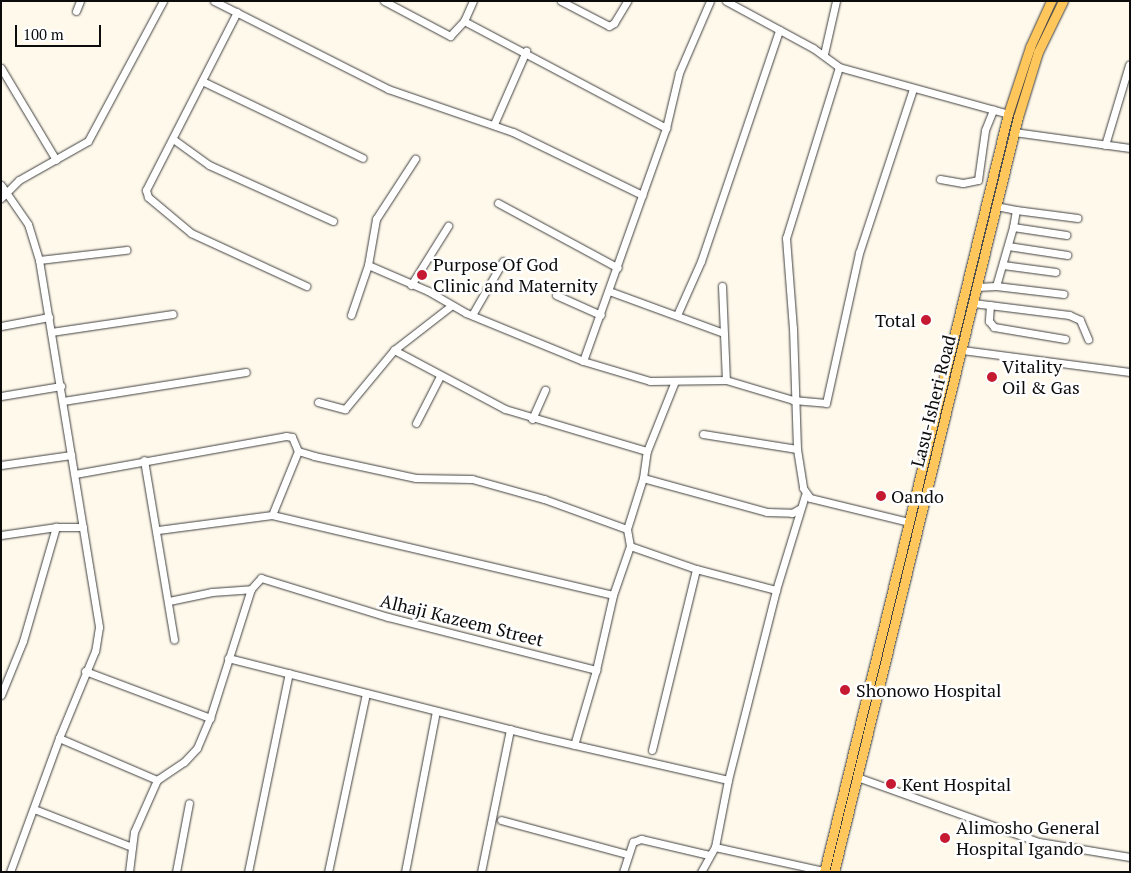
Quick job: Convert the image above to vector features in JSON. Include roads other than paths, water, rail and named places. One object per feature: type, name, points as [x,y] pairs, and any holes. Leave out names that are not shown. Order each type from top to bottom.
[{"type":"main road","name":"Lasu-Isheri Road","points":[[824,871],[1008,114],[1030,47],[1051,1]]},
{"type":"main road","name":"Lasu-Isheri Road","points":[[834,872],[1014,132],[1038,52],[1063,1]]},
{"type":"street","points":[[76,11],[80,1]]},
{"type":"street","points":[[10,872],[59,738],[85,671],[97,646],[99,627],[39,260],[31,232],[3,192],[19,180],[88,141],[163,1]]},
{"type":"street","points":[[214,1],[388,89],[468,119],[494,124],[642,195]]},
{"type":"street","points":[[384,1],[450,36],[464,21],[473,1]]},
{"type":"street","points":[[561,1],[609,26],[614,23],[627,1]]},
{"type":"street","points":[[582,361],[618,268],[666,128],[679,74],[710,1]]},
{"type":"street","points":[[726,1],[824,54],[839,67],[1008,114]]},
{"type":"street","points":[[824,54],[836,1]]},
{"type":"street","points":[[237,12],[146,190],[148,197],[191,233],[306,286]]},
{"type":"street","points":[[464,21],[526,51],[666,128]]},
{"type":"street","points":[[676,315],[704,252],[778,30]]},
{"type":"street","points":[[494,124],[526,51]]},
{"type":"street","points":[[1104,145],[1129,65]]},
{"type":"street","points":[[701,872],[715,847],[728,780],[776,590],[799,509],[805,495],[797,449],[793,400],[793,328],[786,238],[839,67]]},
{"type":"street","points":[[1,68],[56,160]]},
{"type":"street","points":[[202,81],[363,158]]},
{"type":"street","points":[[368,265],[472,315],[582,361],[650,381],[726,380],[793,400],[821,404],[828,399],[859,253],[913,89]]},
{"type":"street","points":[[940,179],[963,183],[978,180],[985,130],[993,110]]},
{"type":"street","points":[[1014,132],[1130,148]]},
{"type":"street","points":[[173,140],[209,165],[333,221]]},
{"type":"street","points":[[351,314],[368,265],[376,219],[415,159]]},
{"type":"street","points":[[498,203],[618,268]]},
{"type":"street","points":[[996,206],[1076,218]]},
{"type":"street","points":[[996,286],[1016,210]]},
{"type":"street","points":[[412,285],[448,226]]},
{"type":"street","points":[[1012,227],[1066,235]]},
{"type":"street","points":[[1008,246],[1067,255]]},
{"type":"street","points":[[39,260],[126,250]]},
{"type":"street","points":[[472,315],[502,261]]},
{"type":"street","points":[[1003,265],[1056,272]]},
{"type":"street","points":[[722,286],[726,380]]},
{"type":"street","points":[[977,287],[996,286],[1064,294]]},
{"type":"street","points":[[609,291],[724,333]]},
{"type":"street","points":[[556,295],[601,315]]},
{"type":"street","points":[[973,304],[1069,315],[1080,320],[1088,339]]},
{"type":"street","points":[[318,402],[345,409],[394,350],[452,305]]},
{"type":"street","points":[[990,305],[989,321],[994,327],[1065,339]]},
{"type":"street","points":[[51,332],[173,314]]},
{"type":"street","points":[[1,326],[49,317]]},
{"type":"street","points":[[394,350],[440,376],[532,419],[647,451]]},
{"type":"street","points":[[962,350],[1130,372]]},
{"type":"street","points":[[63,401],[246,372]]},
{"type":"street","points":[[416,423],[440,376]]},
{"type":"street","points":[[574,745],[596,670],[613,595],[630,546],[627,529],[643,478],[647,451],[675,381]]},
{"type":"street","points":[[1,396],[60,386]]},
{"type":"street","points":[[532,419],[545,390]]},
{"type":"street","points":[[703,434],[797,449]]},
{"type":"street","points":[[75,474],[144,460],[286,436],[292,437],[298,450],[272,515]]},
{"type":"street","points":[[298,450],[416,478],[472,479],[544,499],[627,529]]},
{"type":"street","points":[[1,465],[71,455]]},
{"type":"street","points":[[144,460],[158,530],[174,640]]},
{"type":"street","points":[[643,478],[767,512],[792,513],[799,509]]},
{"type":"street","points":[[805,495],[909,522]]},
{"type":"street","points":[[158,530],[272,515],[613,595]]},
{"type":"street","points":[[1,535],[56,527],[83,527]]},
{"type":"street","points":[[1,695],[23,641],[56,527]]},
{"type":"street","points":[[630,546],[696,569],[776,590]]},
{"type":"street","points":[[652,750],[696,569]]},
{"type":"street","name":"Alhaji Kazeem Street","points":[[251,589],[261,578],[271,580],[388,617],[596,670]]},
{"type":"street","points":[[129,872],[134,832],[156,780],[192,753],[210,718],[251,589],[212,592],[169,601]]},
{"type":"street","points":[[228,658],[574,745],[728,780]]},
{"type":"street","points":[[85,671],[210,718]]},
{"type":"street","points":[[248,872],[289,673]]},
{"type":"street","points":[[328,872],[366,693]]},
{"type":"street","points":[[405,872],[436,711]]},
{"type":"street","points":[[481,872],[510,729]]},
{"type":"street","points":[[59,738],[156,780]]},
{"type":"street","points":[[857,777],[1039,842],[1130,857]]},
{"type":"street","points":[[176,872],[190,803]]},
{"type":"street","points":[[34,809],[132,847]]},
{"type":"street","points":[[501,820],[628,854]]},
{"type":"street","points":[[623,872],[633,842],[650,838],[709,855]]},
{"type":"street","points":[[715,847],[824,871]]},
{"type":"place","name":"Purpose Of God Clinic and Maternity","points":[[422,275]]},
{"type":"place","name":"Total","points":[[926,320]]},
{"type":"place","name":"Vitality Oil & Gas","points":[[992,377]]},
{"type":"place","name":"Oando","points":[[881,496]]},
{"type":"place","name":"Shonowo Hospital","points":[[845,690]]},
{"type":"place","name":"Kent Hospital","points":[[891,784]]},
{"type":"place","name":"Alimosho General Hospital Igando","points":[[945,838]]}]
